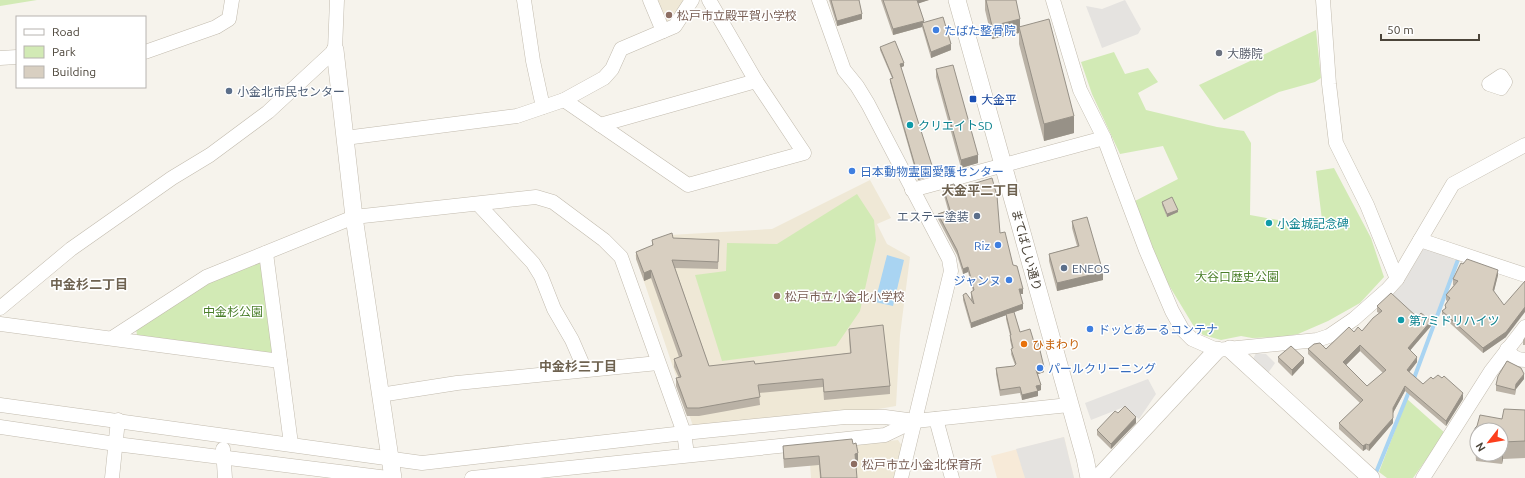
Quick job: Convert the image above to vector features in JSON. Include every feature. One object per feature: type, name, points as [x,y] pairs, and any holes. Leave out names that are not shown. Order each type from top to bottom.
[{"type":"street","points":[[146,52],[216,27],[229,19],[232,0]]},
{"type":"street","points":[[337,0],[335,50],[354,217],[388,459],[392,478]]},
{"type":"street","points":[[524,0],[533,61],[543,107]]},
{"type":"street","points":[[650,0],[663,31]]},
{"type":"street","points":[[345,138],[518,116],[564,100],[604,78],[612,69],[621,49],[675,26],[692,0]]},
{"type":"street","points":[[564,100],[688,184],[804,153],[756,81],[709,0]]},
{"type":"street","points":[[819,0],[844,70],[857,86],[868,104],[949,260],[951,271],[901,478]]},
{"type":"street","name":"まてばしい通り","points":[[957,0],[1085,458],[1088,478]]},
{"type":"street","points":[[1053,0],[1080,90],[1104,138],[1146,250],[1172,312],[1182,329],[1192,340],[1224,350],[1317,340],[1329,336],[1354,319],[1397,279],[1453,184],[1525,145]]},
{"type":"street","points":[[1323,0],[1329,84],[1336,143],[1367,205],[1397,279]]},
{"type":"street","points":[[0,308],[71,249],[172,178],[210,155],[268,112],[335,50]]},
{"type":"street","points":[[0,58],[16,57]]},
{"type":"street","points":[[600,125],[756,81]]},
{"type":"street","points":[[912,190],[1104,138]]},
{"type":"street","points":[[112,338],[206,277],[354,217],[522,198],[542,198],[553,202],[604,240],[621,257],[684,433],[687,454]]},
{"type":"street","points":[[478,204],[533,263],[554,309],[572,340],[585,370]]},
{"type":"street","points":[[1420,240],[1525,275]]},
{"type":"street","points":[[266,253],[291,444]]},
{"type":"street","points":[[0,324],[280,361]]},
{"type":"street","points":[[1423,478],[1506,349],[1525,327]]},
{"type":"street","points":[[1506,349],[1512,357],[1525,360]]},
{"type":"street","points":[[1098,478],[1224,350]]},
{"type":"street","points":[[1224,350],[1371,478]]},
{"type":"street","points":[[380,395],[457,383],[658,363]]},
{"type":"street","points":[[0,405],[118,420],[422,463],[684,433],[845,418],[885,417],[915,421],[1069,405]]},
{"type":"street","points":[[936,419],[952,478]]},
{"type":"street","points":[[112,478],[118,420]]},
{"type":"street","points":[[472,478],[568,473],[687,454],[885,435],[915,421]]},
{"type":"street","points":[[0,427],[116,444],[222,456],[302,473],[388,478]]},
{"type":"street","points":[[223,436],[222,456],[225,478]]},
{"type":"street","points":[[565,447],[568,473]]},
{"type":"shaded area","name":"松戸市立殿平賀小学校","points":[[654,0],[687,0],[674,23],[666,25]]},
{"type":"shaded area","points":[[1125,0],[1141,29],[1138,34],[1102,48],[1086,6],[1102,9]]},
{"type":"shaded area","name":"松戸市立小金北小学校","points":[[870,180],[891,218],[877,224],[887,244],[910,257],[900,335],[896,406],[861,412],[693,426],[635,255],[670,235],[772,229]]},
{"type":"shaded area","points":[[1424,248],[1458,261],[1432,324],[1421,315],[1417,320],[1392,296],[1403,283]]},
{"type":"shaded area","points":[[1256,353],[1266,354],[1275,363],[1268,373],[1253,359]]},
{"type":"shaded area","points":[[1148,379],[1156,394],[1139,419],[1124,407],[1091,420],[1085,403]]},
{"type":"shaded area","points":[[1064,437],[1074,478],[997,478],[991,456]]},
{"type":"shaded area","points":[[1064,437],[1074,478],[1025,478],[1016,449]]},
{"type":"shaded area","name":"松戸市立小金北保育所","points":[[898,440],[902,446],[895,478],[811,478],[809,449]]},
{"type":"green space","points":[[0,0],[37,0],[0,6]]},
{"type":"green space","points":[[1316,30],[1321,78],[1315,82],[1279,92],[1224,120],[1199,85]]},
{"type":"green space","name":"大谷口歴史公園","points":[[1114,52],[1125,74],[1148,68],[1158,82],[1138,93],[1146,110],[1217,127],[1244,131],[1251,143],[1250,215],[1323,228],[1316,171],[1334,168],[1371,238],[1384,277],[1360,303],[1328,321],[1298,334],[1283,337],[1252,338],[1241,336],[1221,340],[1203,335],[1193,325],[1167,282],[1135,201],[1178,179],[1163,146],[1120,154],[1092,94],[1081,62]]},
{"type":"green space","points":[[857,194],[874,220],[876,240],[860,311],[836,346],[722,361],[695,275],[726,271],[727,243],[777,244]]},
{"type":"green space","name":"中金杉公園","points":[[257,261],[263,266],[273,353],[137,335],[136,329],[206,284]]},
{"type":"green space","points":[[1407,399],[1445,433],[1413,478],[1387,478],[1379,472]]},
{"type":"water","points":[[887,255],[904,260],[893,306],[875,302]]},
{"type":"building","points":[[831,0],[859,0],[862,14],[837,21]]},
{"type":"building","points":[[883,0],[917,0],[924,21],[893,29]]},
{"type":"building","points":[[986,0],[1016,0],[1020,19],[992,26]]},
{"type":"building","points":[[943,17],[951,44],[931,52],[922,23]]},
{"type":"building","points":[[1049,19],[1074,116],[1044,124],[1019,27]]},
{"type":"building","name":"クリエイトSD","points":[[895,41],[904,63],[900,64],[934,172],[918,176],[890,79],[893,78],[880,47]]},
{"type":"building","points":[[953,65],[978,155],[961,160],[936,69]]},
{"type":"building","points":[[992,178],[997,196],[1000,233],[1005,232],[1013,265],[1017,266],[1023,289],[1019,289],[1023,304],[971,323],[963,295],[966,293],[974,304],[971,292],[974,290],[968,267],[963,269],[957,250],[938,214],[950,210],[943,187],[954,184],[956,189]]},
{"type":"building","points":[[1172,197],[1178,210],[1167,214],[1162,202]]},
{"type":"building","points":[[1087,217],[1103,272],[1057,283],[1049,254],[1079,246],[1072,221]]},
{"type":"building","points":[[672,233],[673,238],[719,240],[718,262],[672,260],[709,366],[754,361],[755,364],[851,353],[849,329],[883,325],[890,386],[824,392],[823,379],[758,385],[760,397],[699,408],[687,408],[676,378],[681,377],[674,359],[682,356],[651,270],[644,273],[636,252],[653,245],[652,240]]},
{"type":"building","points":[[1467,259],[1498,270],[1493,290],[1504,305],[1525,281],[1525,307],[1506,332],[1483,348],[1442,311],[1446,308],[1445,305],[1450,298],[1446,295],[1458,281],[1453,279],[1461,263],[1463,264]]},
{"type":"building","points":[[1391,293],[1417,317],[1421,313],[1431,321],[1408,348],[1417,357],[1407,370],[1423,384],[1431,377],[1433,379],[1438,375],[1442,378],[1444,376],[1463,393],[1446,421],[1405,386],[1393,408],[1393,418],[1369,445],[1366,444],[1363,446],[1339,423],[1363,400],[1308,349],[1314,344],[1320,343],[1326,349],[1349,327],[1354,332],[1358,327],[1362,331],[1373,318],[1382,311],[1377,306]],"holes":[[[1360,345],[1386,370],[1367,386],[1343,362]]]},
{"type":"building","points":[[1014,312],[1020,332],[1030,329],[1034,342],[1038,342],[1044,367],[1036,370],[1041,385],[1036,386],[1038,391],[1022,395],[1020,387],[1000,390],[996,368],[1014,366],[1016,364],[1011,349],[1013,348],[1006,314]]},
{"type":"building","points":[[1291,346],[1304,358],[1292,370],[1278,357]]},
{"type":"building","points":[[1507,361],[1521,368],[1524,374],[1516,384],[1515,390],[1496,385],[1498,376]]},
{"type":"building","points":[[1125,406],[1136,417],[1111,444],[1097,430],[1115,411],[1118,413]]},
{"type":"building","points":[[1504,409],[1525,410],[1525,441],[1509,442],[1509,422],[1478,422],[1480,415],[1502,419]]},
{"type":"building","points":[[852,439],[853,444],[856,443],[858,453],[855,454],[857,478],[821,478],[819,456],[784,459],[783,446]]},
{"type":"waterway","points":[[1413,381],[1459,257]]},
{"type":"waterway","points":[[1375,475],[1410,389]]},
{"type":"place","name":"松戸市立殿平賀小学校","points":[[669,15]]},
{"type":"place","name":"たばた整骨院","points":[[936,30]]},
{"type":"place","name":"大勝院","points":[[1219,53]]},
{"type":"place","name":"小金北市民センター","points":[[229,91]]},
{"type":"place","name":"大金平","points":[[973,99]]},
{"type":"place","name":"クリエイトSD","points":[[910,125]]},
{"type":"place","name":"日本動物霊園愛護センター","points":[[852,171]]},
{"type":"place","name":"エステー塗装","points":[[977,216]]},
{"type":"place","name":"小金城記念碑","points":[[1269,223]]},
{"type":"place","name":"Riz","points":[[998,245]]},
{"type":"place","name":"ENEOS","points":[[1064,268]]},
{"type":"place","name":"ジャンヌ","points":[[1009,280]]},
{"type":"place","name":"松戸市立小金北小学校","points":[[777,296]]},
{"type":"place","name":"第7ミドリハイツ","points":[[1401,320]]},
{"type":"place","name":"ドッとあーるコンテナ","points":[[1090,329]]},
{"type":"place","name":"ひまわり","points":[[1024,344]]},
{"type":"place","name":"パールクリーニング","points":[[1040,368]]},
{"type":"place","name":"松戸市立小金北保育所","points":[[854,464]]},
{"type":"district","name":"大金平二丁目","points":[[980,190]]},
{"type":"district","name":"中金杉二丁目","points":[[89,284]]},
{"type":"district","name":"中金杉三丁目","points":[[578,366]]}]
